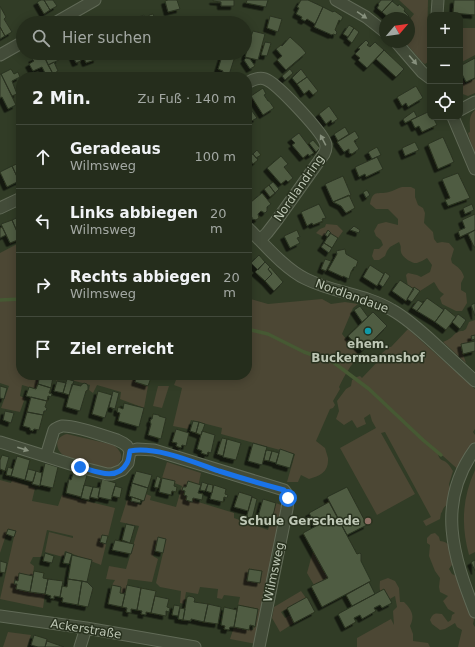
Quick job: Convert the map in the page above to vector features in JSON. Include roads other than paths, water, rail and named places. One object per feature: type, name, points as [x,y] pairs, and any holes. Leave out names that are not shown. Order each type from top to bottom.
[{"type":"street","points":[[67,16],[95,0]]},
{"type":"street","points":[[336,0],[366,17],[379,27]]},
{"type":"street","points":[[437,12],[438,0]]},
{"type":"street","points":[[0,55],[16,46]]},
{"type":"street","points":[[401,48],[427,76]]},
{"type":"street","name":"Nordlandring","points":[[252,81],[263,79],[274,85],[294,104],[313,126],[324,140],[326,148],[324,154],[295,195],[267,233],[260,240]]},
{"type":"street","points":[[463,108],[475,102]]},
{"type":"street","points":[[454,120],[475,169]]},
{"type":"street","points":[[0,208],[16,200]]},
{"type":"street","name":"Nordlandaue","points":[[252,232],[287,266],[306,279],[326,288],[372,300],[398,313],[428,337],[475,381]]},
{"type":"street","points":[[0,442],[80,467],[107,474],[112,474],[122,470],[128,463],[130,451],[127,446],[117,440],[75,428],[60,426],[54,430],[46,456]]},
{"type":"street","name":"Wilmsweg","points":[[130,451],[147,449],[169,454],[232,475],[284,490],[287,493],[287,509],[259,647]]},
{"type":"street","points":[[475,449],[466,463],[459,480],[453,499],[451,520],[456,558],[475,612]]},
{"type":"street","name":"Ackerstraße","points":[[0,616],[86,628],[195,647]]},
{"type":"street","points":[[80,647],[86,628]]},
{"type":"waterway","points":[[0,300],[16,299]]},
{"type":"waterway","points":[[252,330],[268,334],[304,352],[333,362],[369,389],[441,455]]},
{"type":"place","name":"ehem. Buckermannshof","points":[[368,331]]},
{"type":"place","name":"Schule Gerschede","points":[[368,521]]}]
